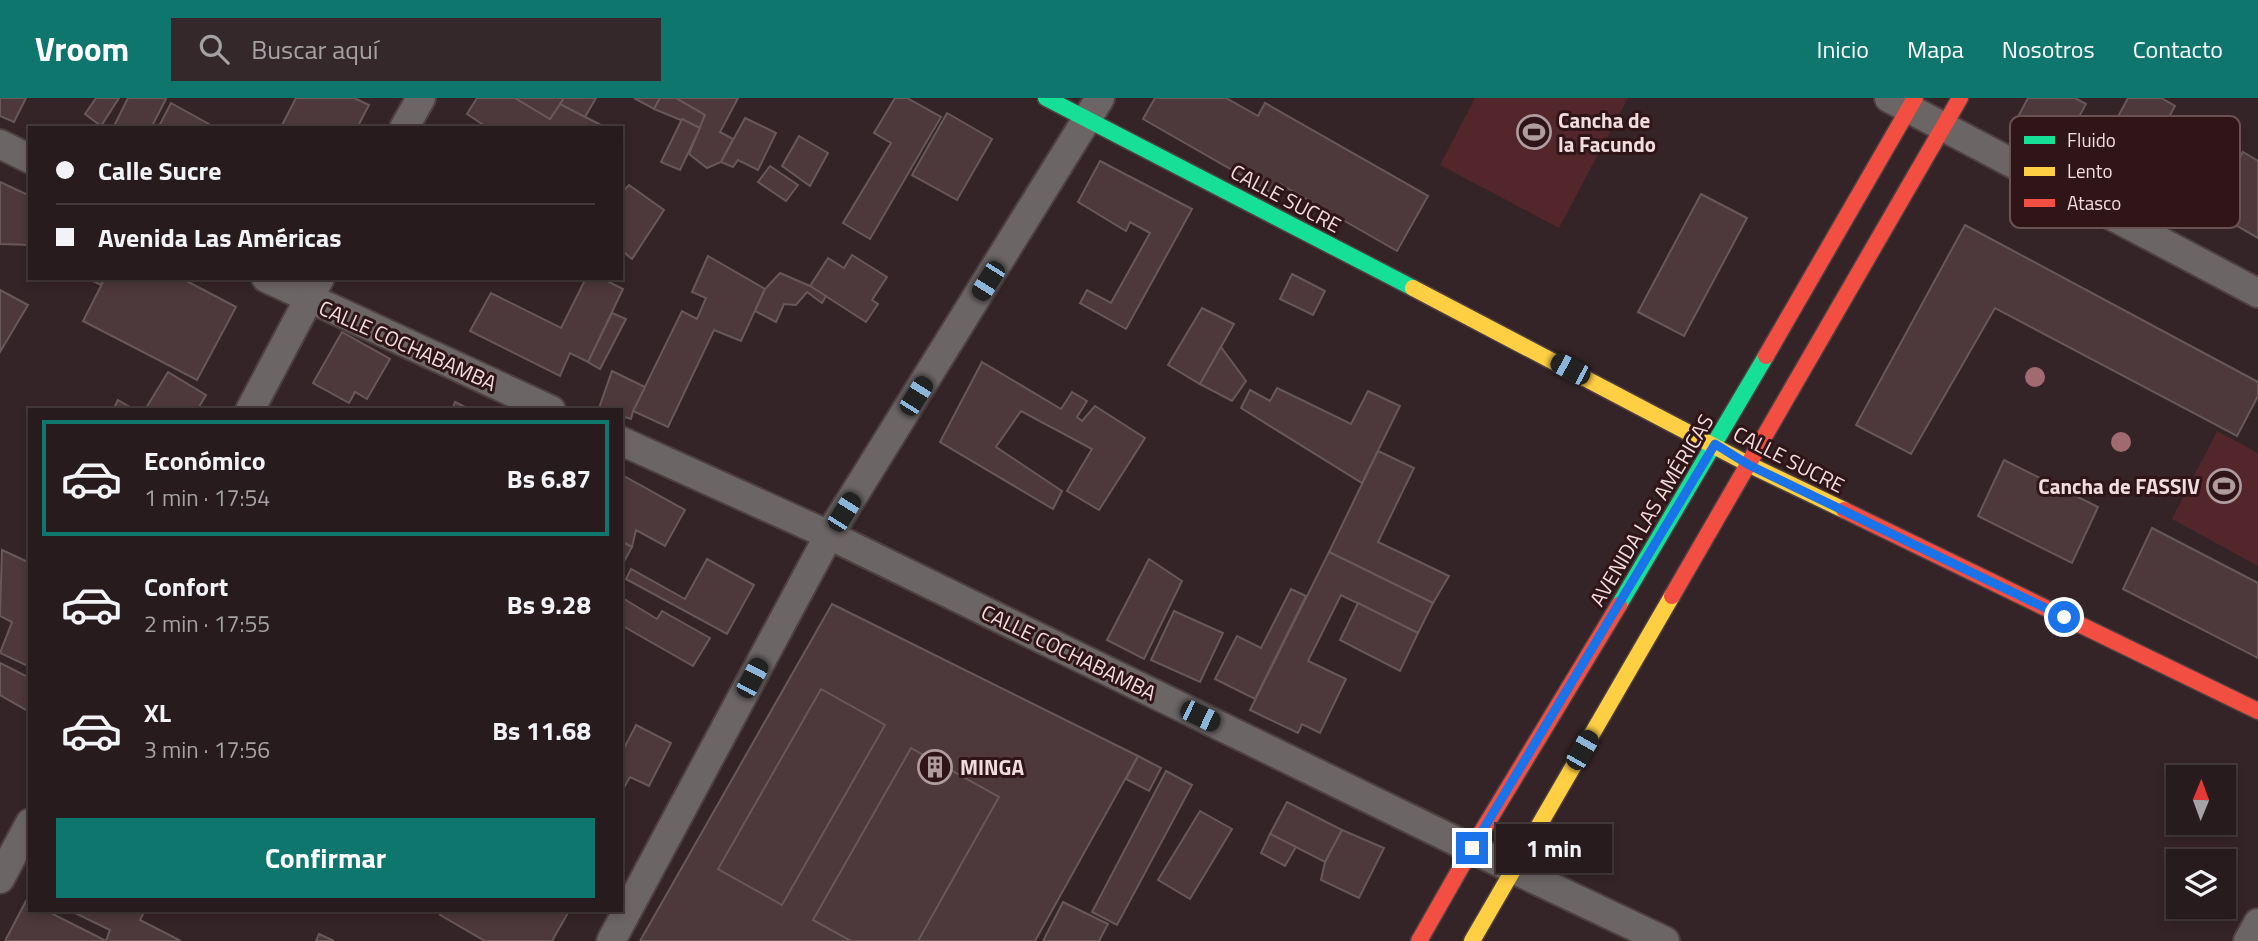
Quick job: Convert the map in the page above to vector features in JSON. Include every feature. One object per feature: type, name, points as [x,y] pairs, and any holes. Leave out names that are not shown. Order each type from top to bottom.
[{"type":"main road","name":"CALLE SUCRE","points":[[1046,98],[1095,108],[1715,444],[1749,465],[2258,710]]},
{"type":"main road","points":[[1472,941],[1960,98]]},
{"type":"main road","name":"AVENIDA LAS AMÉRICAS","points":[[1419,941],[1715,444],[1904,102]]},
{"type":"street","points":[[405,126],[421,98]]},
{"type":"street","points":[[1904,102],[1943,128],[2010,163]]},
{"type":"street","points":[[611,941],[829,535],[1095,108]]},
{"type":"street","points":[[0,144],[28,158]]},
{"type":"street","points":[[2134,228],[2258,293]]},
{"type":"street","name":"CALLE COCHABAMBA","points":[[275,280],[314,289],[547,408]]},
{"type":"street","points":[[251,408],[314,289]]},
{"type":"street","name":"CALLE COCHABAMBA","points":[[623,442],[829,535],[1665,941]]},
{"type":"street","points":[[0,879],[28,827]]},
{"type":"street","points":[[2248,941],[2258,923]]},
{"type":"shaded area","name":"Cancha de la Facundo","points":[[1475,98],[1628,98],[1559,228],[1440,165]]},
{"type":"shaded area","name":"Cancha de FASSIV","points":[[2217,431],[2258,453],[2258,566],[2172,519]]},
{"type":"building","points":[[0,98],[26,98],[14,122],[0,116]]},
{"type":"building","points":[[96,98],[119,98],[101,126],[85,114]]},
{"type":"building","points":[[128,98],[166,99],[152,126],[114,126]]},
{"type":"building","points":[[296,98],[354,98],[369,105],[358,126],[282,125]]},
{"type":"building","points":[[477,98],[515,98],[550,119],[560,104],[601,125],[485,126],[467,114]]},
{"type":"building","points":[[515,98],[564,98],[550,119]]},
{"type":"building","points":[[564,98],[596,98],[585,117],[560,104]]},
{"type":"building","points":[[634,98],[660,98],[654,109]]},
{"type":"building","points":[[660,98],[676,98],[705,115],[700,128],[654,109]]},
{"type":"building","points":[[676,98],[738,98],[720,132],[733,139],[721,162],[707,168],[689,154],[705,115]]},
{"type":"building","points":[[895,98],[907,98],[941,117],[870,239],[843,223],[891,143],[874,133]]},
{"type":"building","points":[[1155,98],[1226,98],[1258,116],[1265,103],[1428,196],[1397,251],[1280,184],[1274,194],[1143,119]]},
{"type":"building","points":[[2028,98],[2075,98],[2086,104],[2080,116],[2018,116]]},
{"type":"building","points":[[2128,98],[2161,98],[2175,106],[2170,116],[2118,116]]},
{"type":"building","points":[[171,103],[212,126],[159,126]]},
{"type":"building","points":[[947,113],[992,139],[957,200],[912,175]]},
{"type":"building","points":[[745,118],[776,133],[758,170],[738,160],[733,167],[721,162]]},
{"type":"building","points":[[682,119],[700,128],[680,170],[661,162]]},
{"type":"building","points":[[799,136],[828,153],[810,186],[782,166]]},
{"type":"building","points":[[2243,152],[2258,161],[2258,238],[2240,228],[2240,157]]},
{"type":"building","points":[[1100,161],[1192,209],[1126,329],[1080,303],[1087,290],[1111,303],[1150,233],[1130,222],[1126,231],[1078,202]]},
{"type":"building","points":[[770,166],[798,185],[786,201],[758,182]]},
{"type":"building","points":[[0,182],[28,195],[28,245],[0,244]]},
{"type":"building","points":[[629,185],[664,210],[632,259],[623,252],[623,191]]},
{"type":"building","points":[[1701,194],[1747,218],[1684,336],[1638,312]]},
{"type":"building","points":[[1965,225],[2258,382],[2258,396],[2237,436],[1995,308],[1911,454],[1856,425]]},
{"type":"building","points":[[852,255],[887,277],[872,300],[878,304],[866,322],[810,286],[828,258],[844,268]]},
{"type":"building","points":[[708,256],[765,289],[741,341],[714,330],[668,427],[633,411],[682,311],[697,319],[706,298],[692,292]]},
{"type":"building","points":[[780,273],[826,296],[822,303],[807,292],[796,305],[784,304],[776,322],[755,311],[765,289]]},
{"type":"building","points":[[1292,274],[1325,291],[1313,315],[1280,299]]},
{"type":"building","points":[[90,280],[103,280],[101,285]]},
{"type":"building","points":[[104,280],[185,280],[236,307],[197,380],[83,321]]},
{"type":"building","points":[[585,280],[605,280],[623,289],[588,362],[570,353],[560,376],[470,331],[491,293],[561,328]]},
{"type":"building","points":[[0,290],[28,305],[0,352]]},
{"type":"building","points":[[1202,308],[1234,324],[1200,384],[1168,365]]},
{"type":"building","points":[[612,313],[626,319],[600,369],[588,362]]},
{"type":"building","points":[[342,332],[390,359],[367,399],[355,392],[349,403],[313,383]]},
{"type":"building","points":[[1221,347],[1246,381],[1232,401],[1200,384]]},
{"type":"building","points":[[982,362],[1061,409],[1072,392],[1087,401],[1077,417],[1082,421],[1095,406],[1145,438],[1099,510],[1067,491],[1092,449],[1021,411],[996,447],[1062,491],[1053,509],[940,442]]},
{"type":"building","points":[[612,371],[645,387],[631,419],[623,417],[623,408],[599,408]]},
{"type":"building","points":[[168,372],[206,395],[198,408],[146,408]]},
{"type":"building","points":[[1277,388],[1351,424],[1368,391],[1400,406],[1362,483],[1241,408],[1250,390],[1270,401]]},
{"type":"building","points":[[118,400],[132,408],[114,408]]},
{"type":"building","points":[[455,402],[467,408],[453,408]]},
{"type":"building","points":[[1378,451],[1414,468],[1378,542],[1449,576],[1433,603],[1329,552]]},
{"type":"building","points":[[2004,460],[2098,507],[2072,563],[1978,516]]},
{"type":"building","points":[[623,477],[685,510],[665,546],[636,530],[632,547],[623,542]]},
{"type":"building","points":[[2152,528],[2258,583],[2258,658],[2123,589]]},
{"type":"building","points":[[623,542],[632,547],[623,563]]},
{"type":"building","points":[[2,550],[28,562],[28,666],[0,653],[12,622],[0,616]]},
{"type":"building","points":[[1329,552],[1433,603],[1418,633],[1341,595],[1308,661],[1346,679],[1320,733],[1302,724],[1298,733],[1250,710]]},
{"type":"building","points":[[707,559],[754,585],[727,634],[626,579],[631,569],[685,599]]},
{"type":"building","points":[[1149,559],[1182,581],[1144,659],[1107,640]]},
{"type":"building","points":[[1291,589],[1306,596],[1255,699],[1215,679],[1237,636],[1261,648]]},
{"type":"building","points":[[623,598],[657,619],[662,611],[710,638],[693,666],[623,626]]},
{"type":"building","points":[[1358,603],[1418,633],[1400,671],[1340,640]]},
{"type":"building","name":"MINGA","points":[[832,604],[1138,756],[1035,941],[640,941]]},
{"type":"building","points":[[1174,611],[1223,633],[1200,682],[1151,660]]},
{"type":"building","points":[[0,663],[28,677],[28,711],[0,695]]},
{"type":"building","points":[[821,689],[885,725],[782,905],[718,869]]},
{"type":"building","points":[[636,725],[671,743],[649,786],[630,777],[623,789],[623,750]]},
{"type":"building","points":[[911,748],[999,797],[918,941],[851,941],[813,920]]},
{"type":"building","points":[[1138,756],[1161,768],[1149,791],[1126,779]]},
{"type":"building","points":[[1166,771],[1192,785],[1117,925],[1092,912]]},
{"type":"building","points":[[1287,802],[1342,830],[1325,862],[1270,834]]},
{"type":"building","points":[[1200,811],[1232,829],[1190,899],[1158,880]]},
{"type":"building","points":[[1342,830],[1384,848],[1359,898],[1321,880],[1325,862]]},
{"type":"building","points":[[1270,834],[1296,847],[1285,866],[1261,853]]},
{"type":"building","points":[[26,901],[28,912],[49,912],[106,941],[5,941]]},
{"type":"building","points":[[1063,902],[1108,924],[1099,941],[1043,941]]},
{"type":"building","points":[[73,912],[144,912],[140,920],[181,941],[106,941],[110,930]]},
{"type":"building","points":[[442,912],[568,912],[552,941],[485,941],[440,915]]},
{"type":"building","points":[[319,934],[334,941],[316,941]]},
{"type":"traffic: fast","points":[[1046,98],[1413,288]]},
{"type":"traffic: fast","points":[[1619,605],[1766,356]]},
{"type":"traffic: slow","points":[[1413,288],[1750,465],[1844,510]]},
{"type":"traffic: slow","points":[[1472,941],[1672,596]]},
{"type":"traffic: jam","points":[[1766,356],[1915,98]]},
{"type":"traffic: jam","points":[[1672,596],[1960,98]]},
{"type":"traffic: jam","points":[[1844,510],[2258,711]]},
{"type":"traffic: jam","points":[[1419,941],[1619,605]]},
{"type":"place","name":"Cancha de la Facundo","points":[[1534,132]]},
{"type":"place","name":"Cancha de FASSIV","points":[[2224,486]]},
{"type":"place","name":"MINGA","points":[[935,767]]},
{"type":"route","points":[[1472,848],[1715,444],[1749,465],[2064,617]]}]
